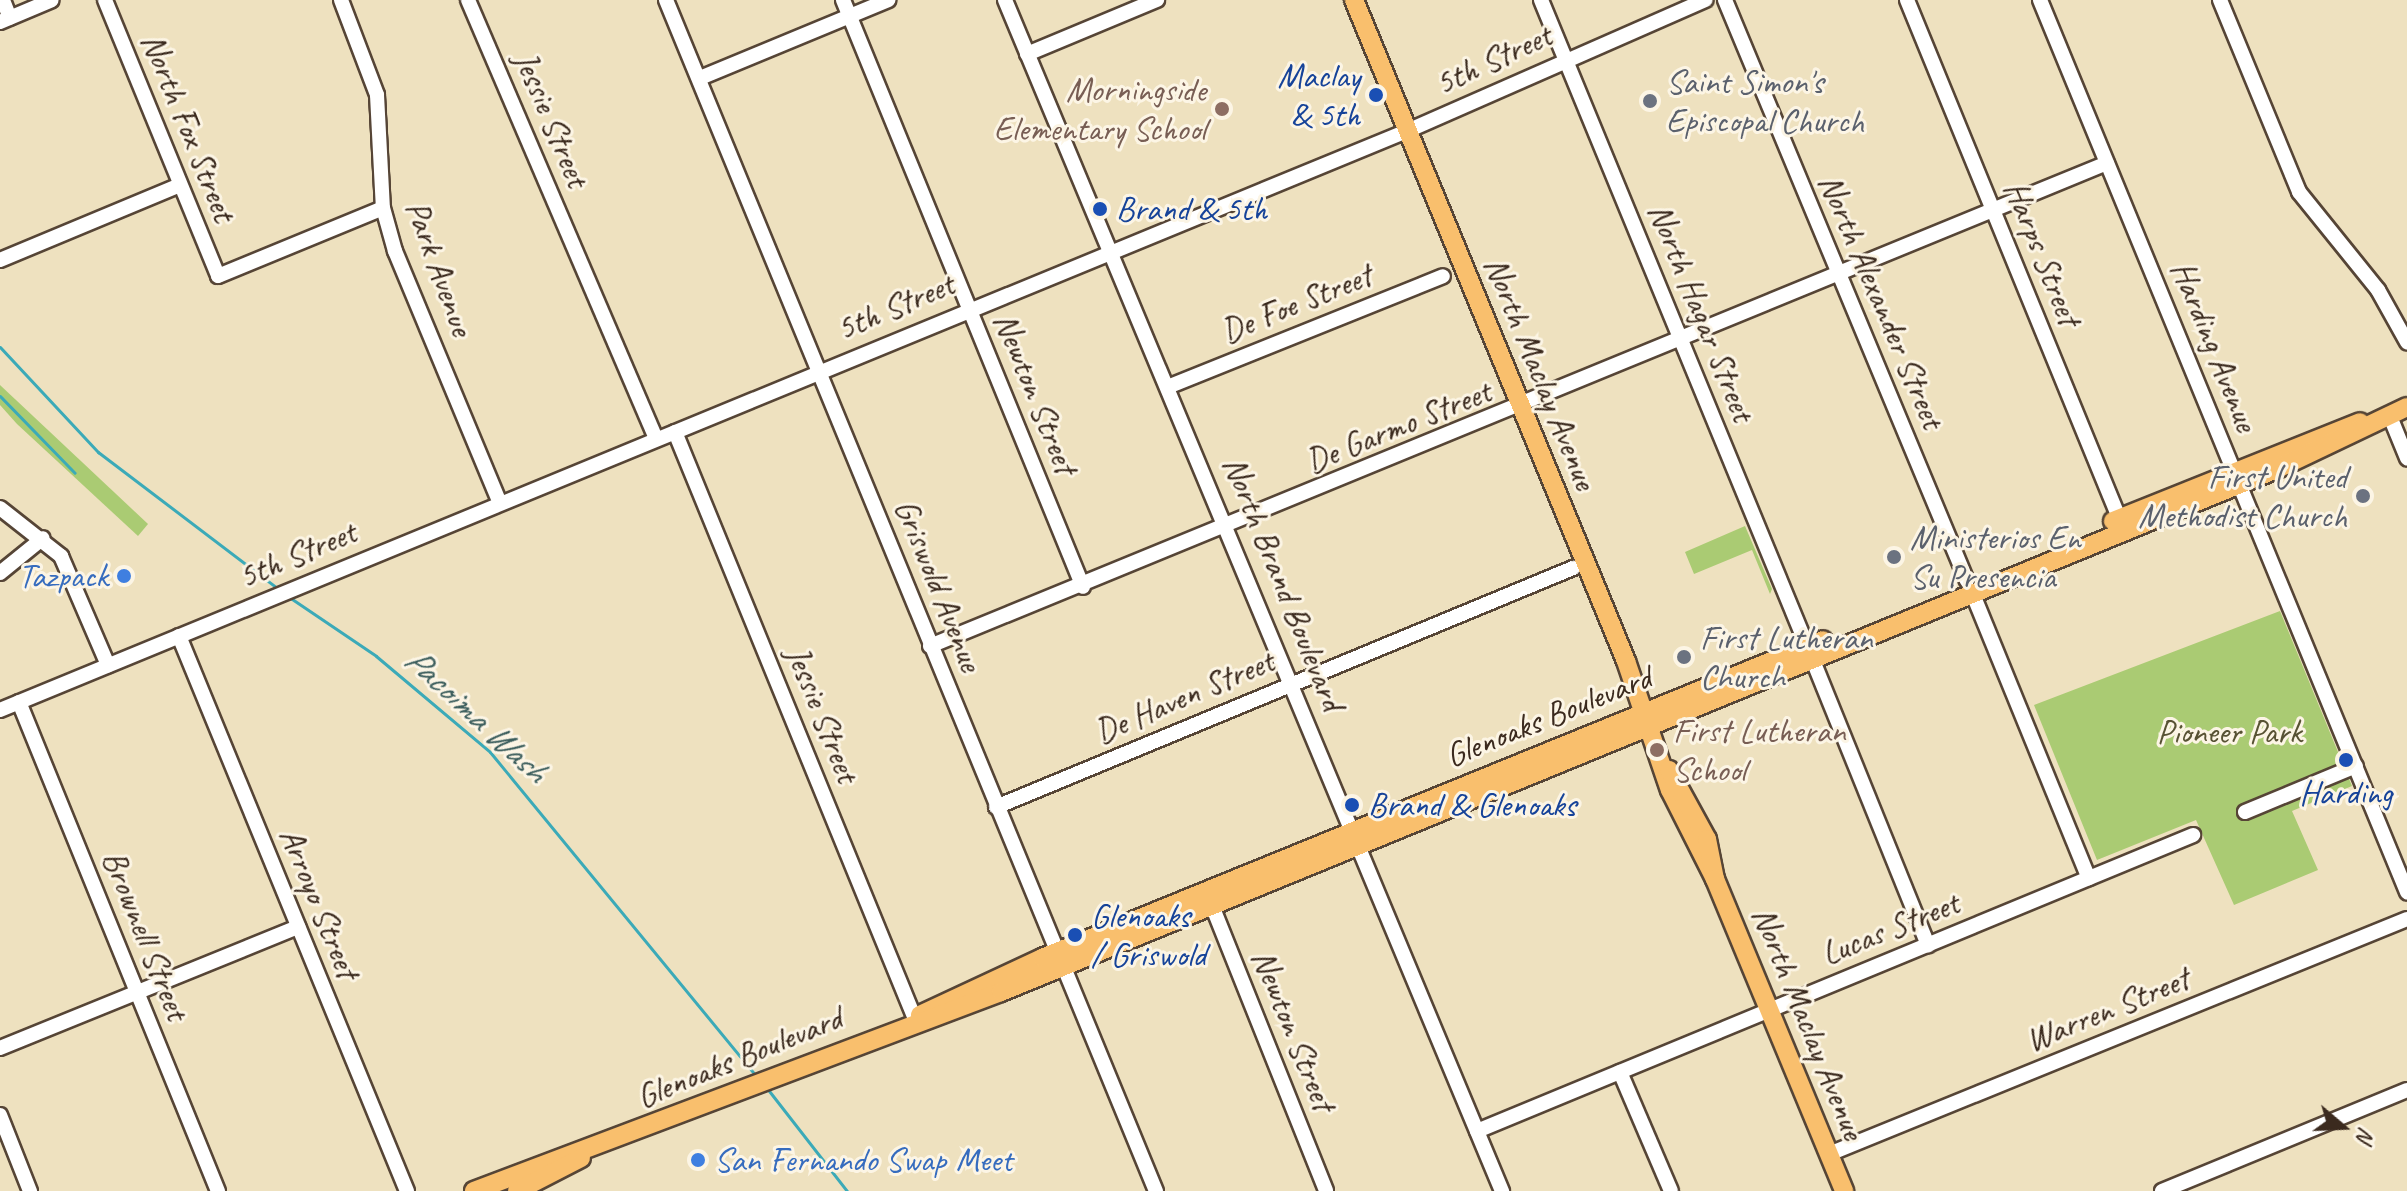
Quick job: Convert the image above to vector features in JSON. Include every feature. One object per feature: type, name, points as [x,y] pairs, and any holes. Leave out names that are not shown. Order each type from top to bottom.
[{"type":"main road","name":"North Maclay Avenue","points":[[1354,0],[1669,770],[1707,839],[1715,879],[1844,1191]]},
{"type":"main road","name":"Glenoaks Boulevard","points":[[474,1191],[587,1154],[2407,407]]},
{"type":"main road","name":"Glenoaks Boulevard","points":[[517,1191],[587,1154]]},
{"type":"street","points":[[3,0],[5,20],[52,0]]},
{"type":"street","name":"North Fox Street","points":[[105,0],[218,276],[383,208]]},
{"type":"street","name":"Park Avenue","points":[[341,0],[377,95],[383,208],[500,503]]},
{"type":"street","name":"Jessie Street","points":[[468,0],[656,438]]},
{"type":"street","name":"Griswold Avenue","points":[[666,0],[821,370],[930,646],[1062,958],[1156,1191]]},
{"type":"street","name":"Newton Street","points":[[843,0],[1083,587]]},
{"type":"street","points":[[700,78],[888,0]]},
{"type":"street","name":"North Brand Boulevard","points":[[1005,0],[1229,527],[1502,1191]]},
{"type":"street","points":[[1027,54],[1157,0]]},
{"type":"street","name":"North Hagar Street","points":[[1541,0],[1928,945]]},
{"type":"street","name":"5th Street","points":[[0,710],[675,432],[1108,248],[1407,131],[1565,58],[1705,0]]},
{"type":"street","name":"North Alexander Street","points":[[1725,0],[2089,878]]},
{"type":"street","name":"Harps Street","points":[[1907,0],[2122,524]]},
{"type":"street","name":"Harding Avenue","points":[[2040,0],[2407,892]]},
{"type":"street","points":[[2220,0],[2299,192],[2378,290],[2407,342]]},
{"type":"street","name":"De Garmo Street","points":[[930,646],[1083,587],[2107,163]]},
{"type":"street","points":[[0,260],[180,185]]},
{"type":"street","name":"De Foe Street","points":[[1170,386],[1443,276]]},
{"type":"street","points":[[2389,414],[2407,458]]},
{"type":"street","name":"Jessie Street","points":[[675,432],[915,1019]]},
{"type":"street","points":[[0,508],[43,538],[71,572],[108,665]]},
{"type":"street","points":[[0,573],[43,538]]},
{"type":"street","name":"De Haven Street","points":[[996,807],[1573,568]]},
{"type":"street","name":"Arroyo Street","points":[[179,636],[407,1191]]},
{"type":"street","name":"Brownell Street","points":[[19,702],[218,1191]]},
{"type":"street","points":[[2245,812],[2356,766]]},
{"type":"street","name":"Lucas Street","points":[[1477,1131],[2193,835]]},
{"type":"street","name":"Newton Street","points":[[1209,898],[1326,1191]]},
{"type":"street","name":"Warren Street","points":[[1829,1154],[2407,919]]},
{"type":"street","points":[[0,1048],[298,927]]},
{"type":"street","points":[[1620,1072],[1671,1191]]},
{"type":"street","points":[[2162,1191],[2407,1090]]},
{"type":"street","points":[[0,1115],[30,1191]]},
{"type":"green space","points":[[0,385],[148,524],[138,536],[17,424],[0,405]]},
{"type":"green space","points":[[1745,526],[1772,589],[1770,594],[1752,550],[1694,574],[1685,552]]},
{"type":"green space","name":"Pioneer Park","points":[[2280,611],[2352,786],[2292,811],[2318,870],[2234,905],[2196,820],[2097,860],[2034,705]]},
{"type":"waterway","name":"Pacoima Wash","points":[[0,347],[98,452],[280,590]]},
{"type":"waterway","points":[[0,396],[75,473]]},
{"type":"waterway","name":"Pacoima Wash","points":[[289,597],[376,656],[490,752],[758,1078]]},
{"type":"waterway","name":"Pacoima Wash","points":[[766,1087],[847,1191]]},
{"type":"place","name":"Maclay & 5th","points":[[1376,95]]},
{"type":"place","name":"Saint Simon's Episcopal Church","points":[[1650,101]]},
{"type":"place","name":"Morningside Elementary School","points":[[1222,109]]},
{"type":"place","name":"Brand & 5th","points":[[1100,209]]},
{"type":"place","name":"First United Methodist Church","points":[[2363,496]]},
{"type":"place","name":"Ministerios En Su Presencia","points":[[1894,557]]},
{"type":"place","name":"Tazpack","points":[[124,576]]},
{"type":"place","name":"First Lutheran Church","points":[[1684,657]]},
{"type":"place","name":"First Lutheran School","points":[[1657,750]]},
{"type":"place","name":"Harding","points":[[2346,760]]},
{"type":"place","name":"Brand & Glenoaks","points":[[1352,805]]},
{"type":"place","name":"Glenoaks / Griswold","points":[[1075,935]]},
{"type":"place","name":"San Fernando Swap Meet","points":[[698,1160]]}]
